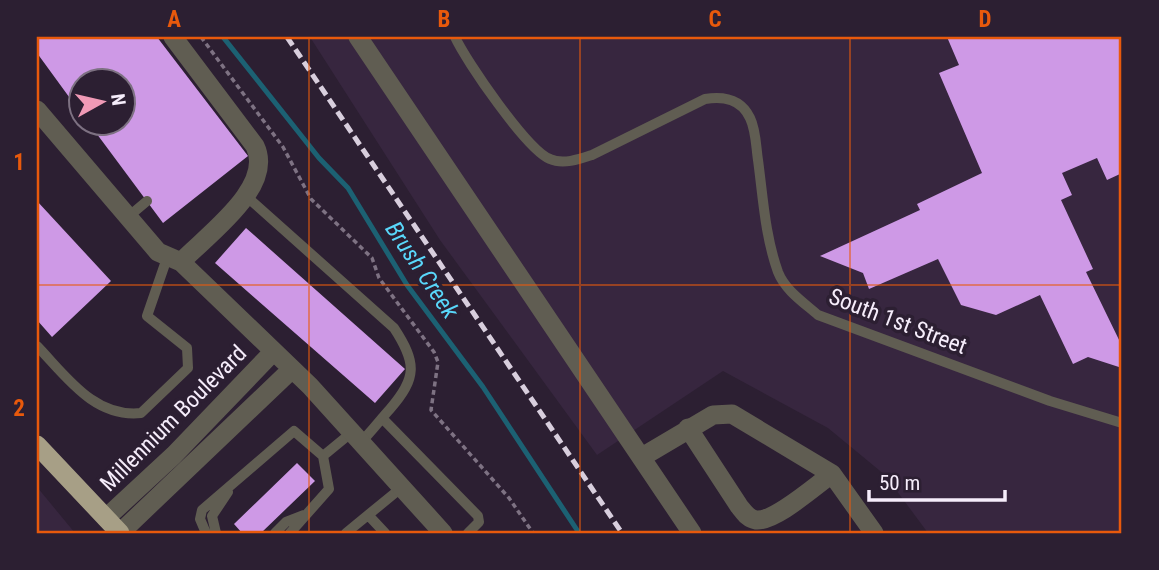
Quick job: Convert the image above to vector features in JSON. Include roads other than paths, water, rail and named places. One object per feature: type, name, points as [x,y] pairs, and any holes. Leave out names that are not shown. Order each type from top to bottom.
[{"type":"highway","points":[[37,444],[115,528]]},
{"type":"street","points":[[173,37],[259,154],[261,164],[255,185],[246,196],[174,260]]},
{"type":"street","points":[[358,37],[692,533]]},
{"type":"street","points":[[37,110],[158,252],[174,260],[310,386],[443,533]]},
{"type":"street","name":"Millennium Boulevard","points":[[115,528],[174,455],[273,352]]},
{"type":"street","points":[[115,528],[291,370]]},
{"type":"street","points":[[642,457],[713,415],[732,414],[832,474],[874,533]]},
{"type":"street","points":[[688,428],[739,506],[748,517],[755,520],[776,514],[832,474]]},
{"type":"lane","name":"South 1st Street","points":[[455,37],[518,130],[535,151],[552,161],[574,161],[592,155],[705,99],[722,96],[739,103],[750,118],[766,220],[779,275],[791,292],[818,315],[1050,401],[1122,423]]},
{"type":"lane","points":[[246,196],[394,328],[402,340],[411,366],[410,383],[382,418],[356,438],[323,456]]},
{"type":"lane","points":[[128,217],[147,201]]},
{"type":"lane","points":[[37,346],[89,399],[105,409],[141,413],[188,368],[190,358],[187,348],[147,316],[174,260]]},
{"type":"lane","points":[[382,418],[478,516],[479,522],[468,533]]},
{"type":"lane","points":[[206,533],[200,519],[202,510],[294,430],[323,456],[329,489],[290,533]]},
{"type":"lane","points":[[216,533],[212,516],[232,486]]},
{"type":"lane","points":[[346,533],[370,517],[401,488]]},
{"type":"lane","points":[[275,533],[286,522],[307,514]]},
{"type":"lane","points":[[370,517],[385,533]]},
{"type":"waterway","name":"Brush Creek","points":[[223,37],[319,158],[348,188],[407,285],[483,387],[579,533]]},
{"type":"railway","points":[[287,37],[622,533]]}]
